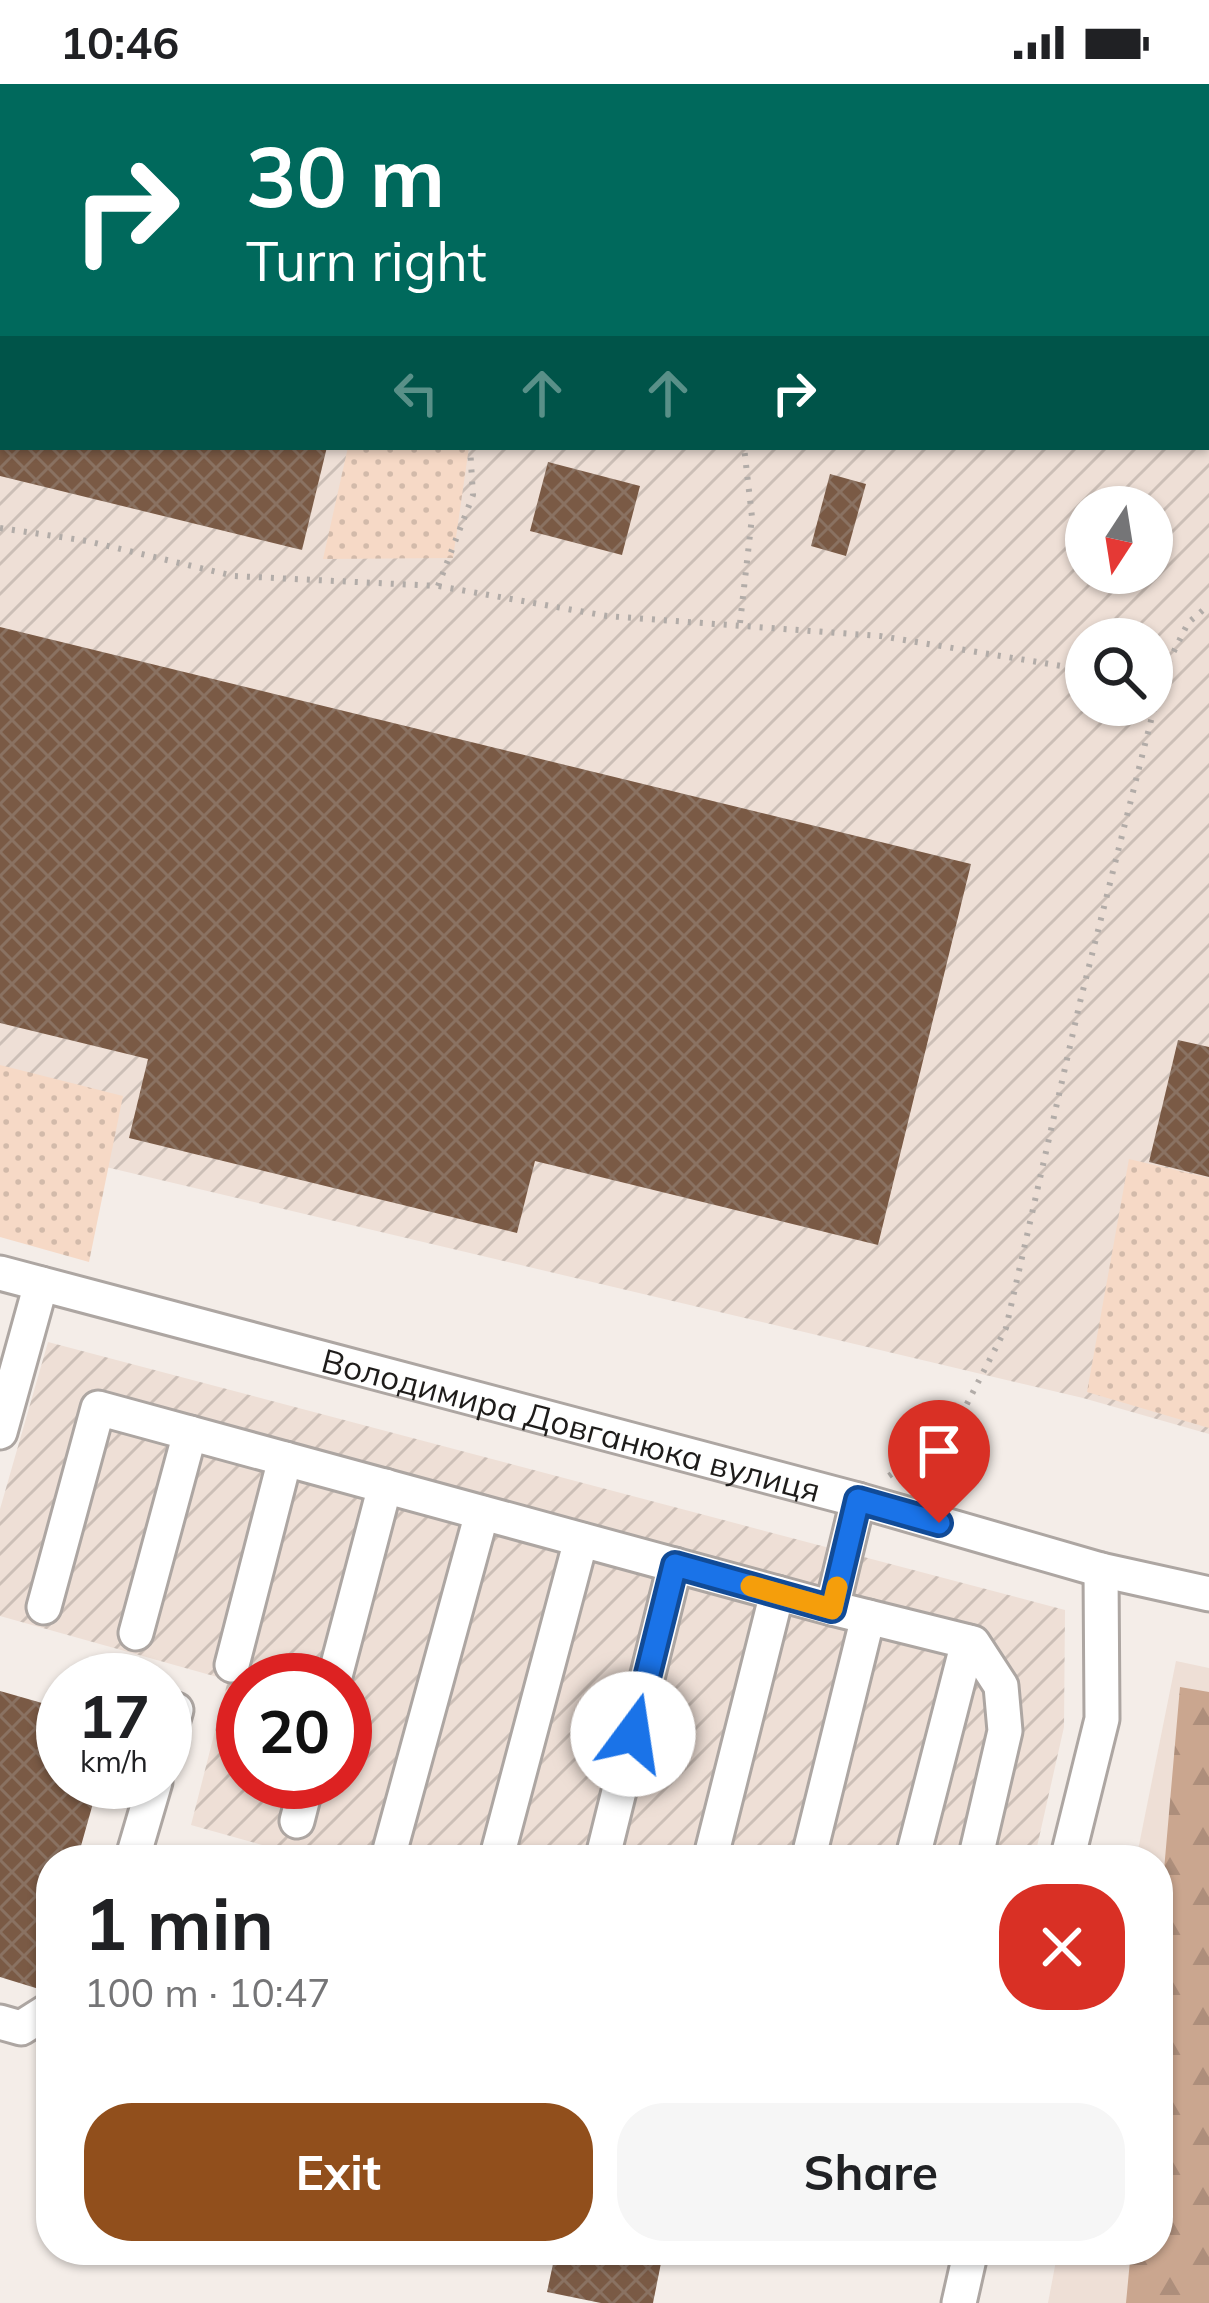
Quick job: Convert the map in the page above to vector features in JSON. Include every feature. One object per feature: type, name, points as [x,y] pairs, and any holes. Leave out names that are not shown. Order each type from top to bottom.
[{"type":"street","name":"Володимира Довганюка вулиця","points":[[0,1273],[858,1500],[1101,1570],[1209,1594]]},
{"type":"street","points":[[0,1432],[41,1284]]},
{"type":"street","points":[[44,1607],[98,1408],[832,1609],[974,1643],[1001,1686],[1006,1732],[979,1845]]},
{"type":"street","points":[[136,1633],[190,1433]]},
{"type":"street","points":[[235,1653],[285,1459]]},
{"type":"street","points":[[341,1653],[385,1486]]},
{"type":"street","points":[[832,1609],[858,1500]]},
{"type":"street","points":[[391,1845],[482,1513]]},
{"type":"street","points":[[500,1845],[581,1540]]},
{"type":"street","points":[[606,1845],[675,1565]]},
{"type":"street","points":[[1071,1845],[1102,1719],[1101,1570]]},
{"type":"street","points":[[714,1845],[777,1593]]},
{"type":"street","points":[[812,1845],[868,1617]]},
{"type":"street","points":[[916,1845],[968,1642]]},
{"type":"street","points":[[136,1845],[147,1809]]},
{"type":"street","points":[[297,1821],[300,1809]]},
{"type":"street","points":[[0,2022],[21,2028],[36,2018]]},
{"type":"street","points":[[958,2303],[967,2265]]},
{"type":"path","points":[[438,586],[473,495],[470,450]]},
{"type":"path","points":[[740,623],[752,517],[744,450]]},
{"type":"path","points":[[0,527],[87,541],[234,576],[438,586],[608,616],[880,636],[1065,667]]},
{"type":"path","points":[[1173,653],[1188,623],[1209,605]]},
{"type":"path","points":[[858,1500],[955,1426],[1006,1328],[1079,1002],[1149,726]]},
{"type":"shaded area","points":[[0,450],[1209,450],[1209,1434],[1083,1398],[0,1142]]},
{"type":"shaded area","points":[[347,450],[469,450],[453,558],[323,559]]},
{"type":"shaded area","points":[[0,1065],[123,1096],[89,1262],[0,1237]]},
{"type":"shaded area","points":[[1129,1159],[1209,1178],[1209,1428],[1087,1392]]},
{"type":"shaded area","points":[[48,1342],[1065,1610],[1064,1727],[1037,1845],[262,1845],[191,1825],[216,1727],[216,1809],[372,1809],[372,1653],[216,1653],[216,1677],[192,1670],[192,1653],[132,1653],[0,1616],[0,1509]]},
{"type":"shaded area","points":[[1176,1661],[1209,1668],[1209,2303],[1048,2303],[1055,2265],[1173,2265],[1173,1845],[1139,1845]]},
{"type":"green space","points":[[1180,1687],[1209,1692],[1209,2303],[1126,2303],[1130,2265],[1173,2265],[1173,1845],[1166,1845]]},
{"type":"building","points":[[0,450],[326,450],[302,550],[0,476]]},
{"type":"building","points":[[548,462],[640,486],[622,555],[530,531]]},
{"type":"building","points":[[830,474],[866,484],[846,556],[811,546]]},
{"type":"building","points":[[0,627],[971,864],[878,1245],[535,1161],[517,1233],[129,1138],[148,1059],[0,1023]]},
{"type":"building","points":[[1178,1040],[1209,1047],[1209,1177],[1149,1162]]},
{"type":"building","points":[[0,1691],[36,1701],[36,1809],[91,1809],[81,1845],[36,1845],[36,1988],[0,1977]]},
{"type":"building","points":[[553,2265],[661,2265],[653,2303],[601,2303],[547,2292]]},
{"type":"slow traffic","points":[[751,1586],[832,1609],[837,1587]]},
{"type":"route","points":[[633,1734],[675,1565],[832,1609],[858,1500],[939,1523]]}]
